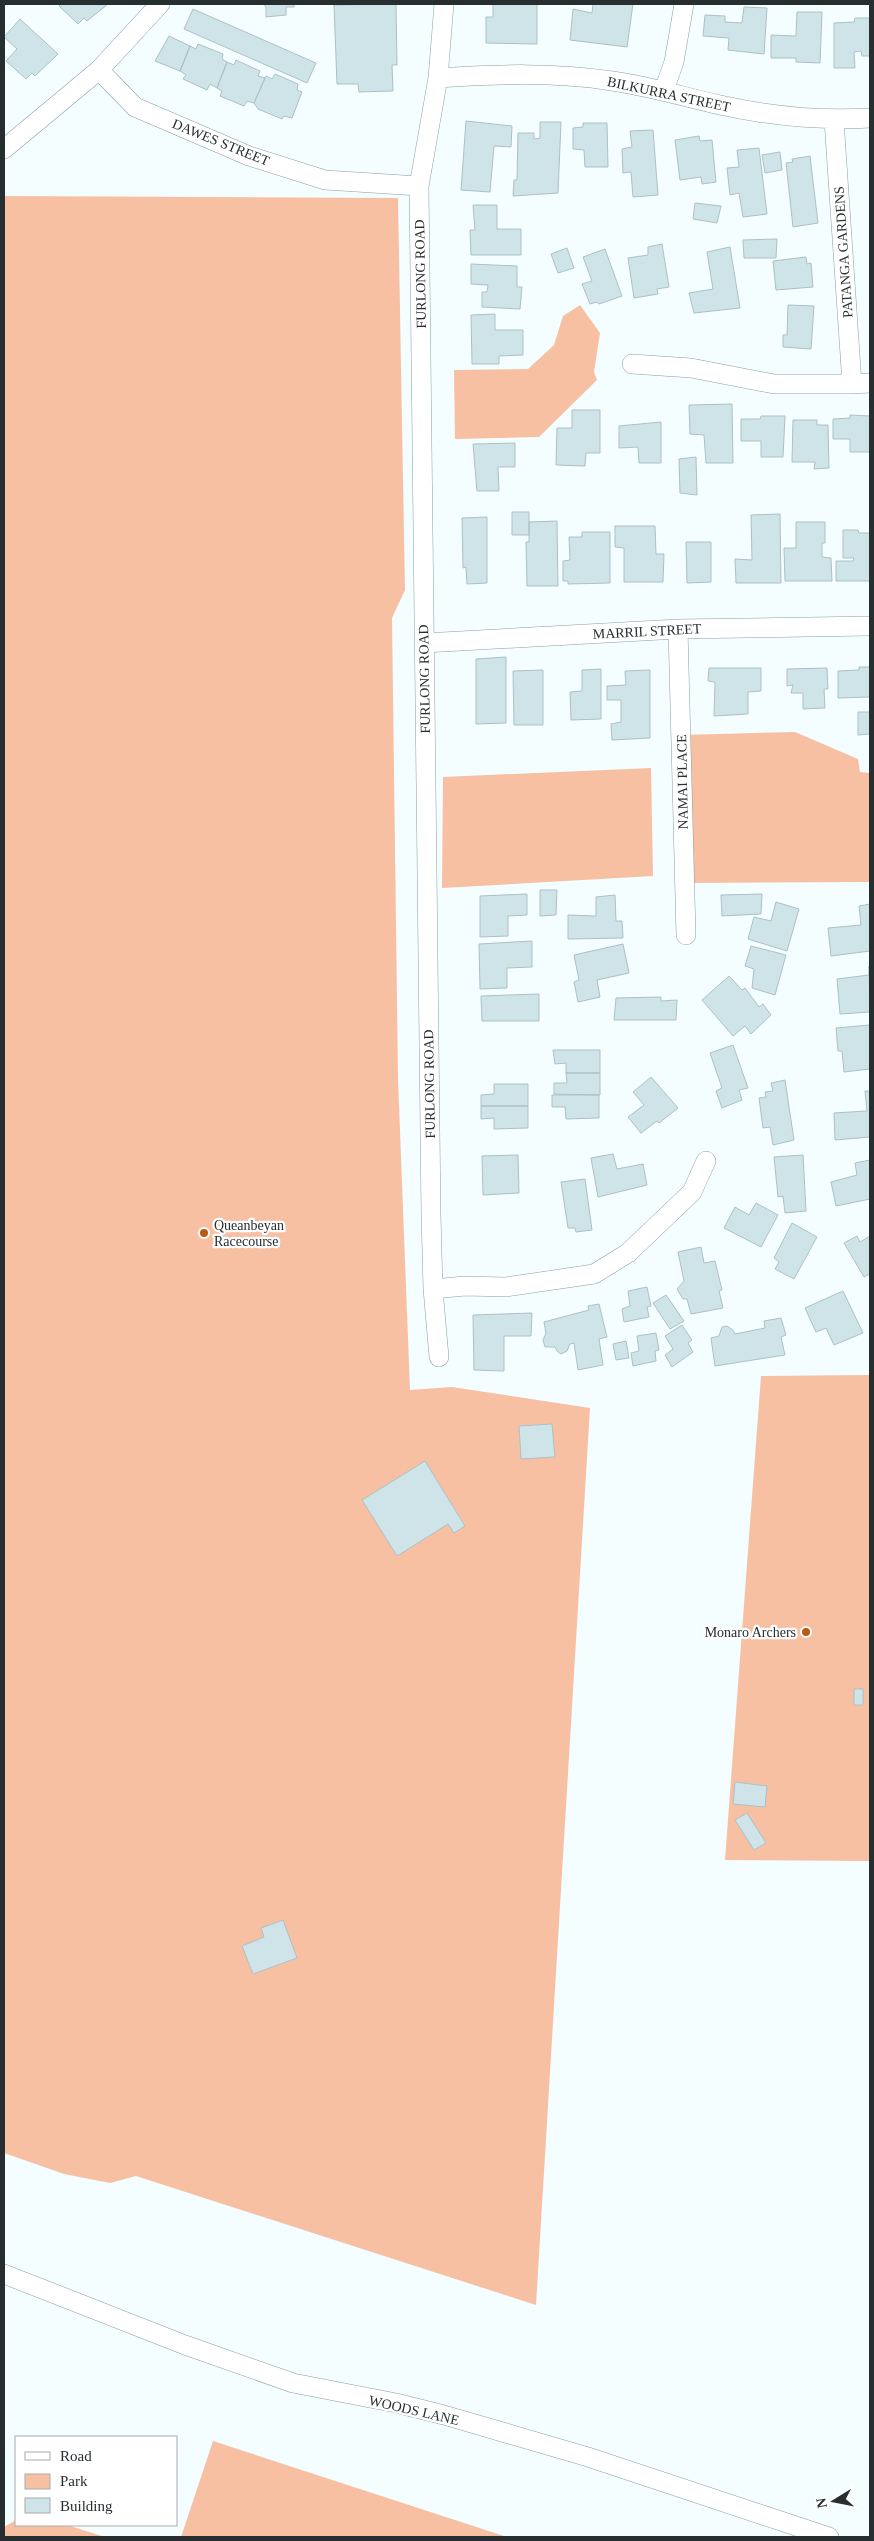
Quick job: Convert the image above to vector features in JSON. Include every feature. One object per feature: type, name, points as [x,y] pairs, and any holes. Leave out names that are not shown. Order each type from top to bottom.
[{"type":"street","points":[[4,149],[99,70],[160,4]]},
{"type":"street","name":"FURLONG ROAD","points":[[438,1357],[433,1289],[419,186],[438,78],[444,4]]},
{"type":"street","points":[[664,90],[674,62],[684,4]]},
{"type":"street","name":"DAWES STREET","points":[[99,70],[135,107],[249,156],[325,180],[419,186]]},
{"type":"street","name":"BILKURRA STREET","points":[[438,78],[483,74],[611,80],[664,90],[720,105],[798,118],[834,120],[870,118]]},
{"type":"street","name":"PATANGA GARDENS","points":[[632,364],[690,368],[774,384],[861,384],[834,120]]},
{"type":"street","name":"MARRIL STREET","points":[[424,643],[678,629],[870,626]]},
{"type":"street","name":"NAMAI PLACE","points":[[678,629],[686,936]]},
{"type":"street","points":[[433,1289],[465,1286],[506,1287],[594,1274],[628,1253],[692,1192],[706,1161]]},
{"type":"street","name":"WOODS LANE","points":[[4,2274],[185,2345],[293,2383],[396,2403],[588,2457],[828,2537]]},
{"type":"green space","name":"Queanbeyan Racecourse","points":[[4,196],[398,198],[405,590],[392,618],[398,1079],[410,1390],[452,1387],[590,1408],[536,2305],[136,2176],[110,2183],[64,2174],[4,2153]]},
{"type":"green space","points":[[580,305],[600,333],[594,372],[597,380],[539,437],[455,439],[454,370],[528,369],[554,345],[563,316]]},
{"type":"green space","points":[[795,732],[858,759],[860,772],[870,773],[870,882],[686,883],[681,735]]},
{"type":"green space","points":[[651,768],[653,876],[442,888],[443,777]]},
{"type":"green space","name":"Monaro Archers","points":[[870,1375],[870,1861],[725,1860],[761,1376]]},
{"type":"green space","points":[[213,2441],[504,2536],[509,2537],[181,2537]]},
{"type":"green space","points":[[15,2521],[15,2526],[70,2526],[105,2537],[4,2537],[4,2527]]},
{"type":"building","points":[[61,4],[108,4],[87,21],[84,18],[78,24],[59,6]]},
{"type":"building","points":[[264,4],[294,4],[294,7],[286,7],[286,15],[266,17],[266,7]]},
{"type":"building","points":[[396,4],[397,65],[392,65],[393,91],[359,92],[358,84],[337,84],[334,5]]},
{"type":"building","points":[[493,4],[537,4],[537,44],[486,43],[486,17],[493,17]]},
{"type":"building","points":[[593,4],[633,4],[627,47],[570,40],[573,9],[592,13]]},
{"type":"building","points":[[744,7],[767,8],[764,54],[728,50],[729,38],[703,36],[705,15],[725,16],[725,22],[742,23]]},
{"type":"building","points":[[193,9],[316,63],[307,83],[184,29]]},
{"type":"building","points":[[797,12],[822,12],[820,63],[796,62],[796,58],[771,58],[771,35],[796,36]]},
{"type":"building","points":[[855,18],[870,18],[870,56],[862,56],[861,51],[854,52],[855,68],[834,68],[834,23],[854,22]]},
{"type":"building","points":[[20,19],[58,54],[35,76],[32,73],[26,79],[6,61],[17,49],[4,37]]},
{"type":"building","points":[[169,36],[190,46],[180,71],[155,61]]},
{"type":"building","points":[[198,44],[223,54],[222,59],[227,62],[217,88],[210,84],[207,90],[183,79],[186,75],[180,71],[190,46],[196,49]]},
{"type":"building","points":[[236,60],[260,71],[258,76],[265,78],[254,103],[247,101],[244,106],[220,96],[222,91],[217,88],[227,62],[234,65]]},
{"type":"building","points":[[275,74],[298,84],[297,90],[302,92],[292,118],[284,116],[282,119],[258,109],[254,103],[266,76],[272,79]]},
{"type":"building","points":[[466,121],[512,126],[511,147],[494,146],[490,192],[461,190]]},
{"type":"building","points":[[540,122],[561,122],[558,193],[513,196],[514,180],[517,180],[518,133],[534,133],[534,139],[540,138]]},
{"type":"building","points":[[583,123],[607,123],[608,167],[585,167],[584,150],[573,149],[573,128],[583,127]]},
{"type":"building","points":[[653,130],[658,195],[633,197],[631,172],[623,173],[622,149],[632,147],[630,131]]},
{"type":"building","points":[[699,136],[700,141],[712,140],[716,182],[702,184],[701,177],[680,180],[675,140]]},
{"type":"building","points":[[759,148],[767,214],[743,217],[739,193],[730,195],[727,168],[739,167],[737,150]]},
{"type":"building","points":[[780,152],[782,170],[765,173],[762,155]]},
{"type":"building","points":[[810,156],[818,223],[793,227],[786,163],[793,162],[792,159]]},
{"type":"building","points":[[695,203],[721,206],[717,223],[693,219]]},
{"type":"building","points":[[473,205],[497,205],[497,229],[521,229],[521,255],[471,255],[470,230],[475,230]]},
{"type":"building","points":[[777,239],[776,258],[744,258],[743,240]]},
{"type":"building","points":[[662,244],[669,287],[657,289],[658,294],[634,298],[628,258],[648,255],[648,247]]},
{"type":"building","points":[[730,247],[740,308],[694,313],[689,293],[713,289],[707,252]]},
{"type":"building","points":[[567,248],[574,268],[558,273],[551,254]]},
{"type":"building","points":[[605,249],[622,296],[599,304],[597,302],[590,304],[582,284],[592,281],[583,257]]},
{"type":"building","points":[[806,257],[807,264],[811,263],[813,287],[776,290],[773,261]]},
{"type":"building","points":[[471,264],[517,266],[517,287],[522,287],[520,309],[482,307],[482,292],[487,292],[488,285],[471,284]]},
{"type":"building","points":[[788,305],[814,306],[811,349],[783,347],[783,335],[787,335]]},
{"type":"building","points":[[495,314],[495,330],[523,330],[523,355],[499,356],[499,364],[472,364],[471,315]]},
{"type":"building","points":[[732,404],[733,463],[706,463],[704,435],[690,434],[689,405]]},
{"type":"building","points":[[572,410],[600,410],[600,453],[586,453],[585,466],[556,465],[557,428],[572,428]]},
{"type":"building","points":[[850,415],[870,416],[870,452],[850,452],[850,439],[833,439],[833,419],[850,418]]},
{"type":"building","points":[[761,416],[785,416],[783,457],[761,457],[761,441],[741,441],[741,419],[760,419]]},
{"type":"building","points":[[793,420],[817,420],[817,425],[828,425],[829,468],[814,469],[815,462],[792,462]]},
{"type":"building","points":[[661,422],[661,463],[639,463],[638,447],[619,448],[619,426]]},
{"type":"building","points":[[515,443],[515,467],[498,467],[499,491],[477,491],[473,444]]},
{"type":"building","points":[[696,457],[697,495],[680,493],[679,459]]},
{"type":"building","points":[[512,512],[529,512],[529,535],[512,535]]},
{"type":"building","points":[[780,514],[781,583],[736,583],[735,559],[752,560],[751,515]]},
{"type":"building","points":[[487,517],[487,583],[467,584],[466,567],[463,568],[462,518]]},
{"type":"building","points":[[557,521],[558,586],[527,586],[526,542],[529,542],[529,522]]},
{"type":"building","points":[[796,522],[825,522],[825,543],[822,543],[822,557],[831,558],[832,581],[785,581],[784,548],[796,548]]},
{"type":"building","points":[[615,526],[655,526],[656,554],[664,554],[663,582],[624,582],[624,548],[615,547]]},
{"type":"building","points":[[843,530],[858,530],[859,533],[870,533],[870,581],[836,581],[836,561],[853,561],[854,558],[843,558]]},
{"type":"building","points":[[582,532],[610,532],[610,583],[568,584],[568,581],[563,581],[563,561],[570,560],[569,537],[582,537]]},
{"type":"building","points":[[686,542],[711,542],[711,582],[687,583]]},
{"type":"building","points":[[506,657],[506,723],[476,724],[476,659]]},
{"type":"building","points":[[859,667],[870,667],[870,697],[838,698],[838,671],[859,670]]},
{"type":"building","points":[[709,668],[761,668],[761,691],[748,692],[748,714],[714,716],[715,682],[708,681]]},
{"type":"building","points":[[827,668],[828,689],[824,689],[825,708],[803,709],[803,693],[791,693],[793,685],[787,686],[787,669]]},
{"type":"building","points":[[601,669],[601,719],[571,720],[570,692],[582,691],[582,670]]},
{"type":"building","points":[[543,670],[543,725],[514,725],[513,671]]},
{"type":"building","points":[[650,670],[650,738],[612,740],[611,724],[621,722],[621,700],[607,700],[607,686],[626,685],[625,671]]},
{"type":"building","points":[[858,712],[870,712],[870,734],[858,735]]},
{"type":"building","points":[[540,890],[557,890],[556,915],[540,916]]},
{"type":"building","points":[[527,894],[527,915],[508,916],[508,936],[480,937],[480,896]]},
{"type":"building","points":[[762,894],[761,914],[722,916],[721,895]]},
{"type":"building","points":[[615,895],[616,921],[622,921],[623,938],[568,939],[568,915],[596,916],[596,897]]},
{"type":"building","points":[[776,902],[799,909],[787,951],[748,939],[754,917],[771,921]]},
{"type":"building","points":[[870,904],[870,951],[831,956],[828,928],[861,925],[859,906]]},
{"type":"building","points":[[532,941],[532,967],[507,968],[507,988],[480,989],[479,944]]},
{"type":"building","points":[[623,944],[629,973],[597,980],[600,997],[578,1002],[574,982],[579,980],[574,955]]},
{"type":"building","points":[[751,946],[786,955],[775,995],[752,988],[754,969],[745,966]]},
{"type":"building","points":[[869,966],[870,1012],[840,1014],[837,979],[869,975]]},
{"type":"building","points":[[729,976],[742,990],[745,988],[759,1007],[763,1004],[771,1015],[751,1034],[745,1026],[733,1036],[702,1000]]},
{"type":"building","points":[[539,994],[539,1021],[482,1021],[481,996]]},
{"type":"building","points":[[661,997],[661,1001],[677,1000],[676,1020],[614,1020],[616,998]]},
{"type":"building","points":[[870,1025],[870,1069],[844,1072],[842,1051],[838,1051],[836,1028]]},
{"type":"building","points":[[733,1045],[748,1088],[739,1090],[742,1100],[722,1108],[716,1091],[722,1088],[710,1053]]},
{"type":"building","points":[[553,1050],[600,1050],[600,1073],[566,1073],[566,1063],[555,1064]]},
{"type":"building","points":[[566,1073],[600,1073],[600,1095],[554,1094],[554,1083],[567,1083]]},
{"type":"building","points":[[651,1077],[678,1108],[659,1123],[657,1121],[641,1133],[628,1117],[644,1105],[633,1092]]},
{"type":"building","points":[[785,1080],[794,1140],[773,1145],[770,1127],[763,1128],[759,1098],[766,1097],[765,1092],[773,1091],[771,1083]]},
{"type":"building","points":[[494,1084],[528,1084],[528,1106],[481,1106],[481,1095],[494,1094]]},
{"type":"building","points":[[865,1091],[870,1091],[870,1137],[835,1140],[834,1113],[867,1111]]},
{"type":"building","points":[[552,1095],[599,1095],[599,1118],[566,1119],[565,1107],[552,1107]]},
{"type":"building","points":[[481,1106],[528,1106],[528,1128],[494,1129],[494,1118],[481,1119]]},
{"type":"building","points":[[613,1154],[617,1169],[643,1164],[647,1185],[598,1197],[591,1158]]},
{"type":"building","points":[[518,1155],[519,1193],[483,1195],[482,1156]]},
{"type":"building","points":[[803,1155],[806,1211],[785,1213],[783,1196],[778,1197],[774,1157]]},
{"type":"building","points":[[870,1160],[870,1199],[836,1206],[831,1182],[857,1175],[855,1163]]},
{"type":"building","points":[[585,1179],[592,1230],[576,1232],[575,1228],[568,1228],[561,1182]]},
{"type":"building","points":[[756,1203],[778,1215],[761,1247],[724,1228],[735,1207],[749,1215]]},
{"type":"building","points":[[792,1223],[817,1237],[794,1279],[775,1269],[779,1262],[774,1258]]},
{"type":"building","points":[[857,1236],[860,1242],[870,1236],[870,1274],[864,1277],[844,1243]]},
{"type":"building","points":[[701,1247],[704,1263],[715,1261],[722,1290],[719,1291],[723,1308],[691,1314],[687,1299],[683,1299],[677,1289],[684,1281],[678,1252]]},
{"type":"building","points":[[647,1287],[651,1306],[647,1307],[649,1317],[624,1322],[622,1309],[630,1306],[628,1291]]},
{"type":"building","points":[[843,1291],[863,1333],[834,1345],[826,1328],[816,1332],[805,1308]]},
{"type":"building","points":[[666,1295],[684,1321],[670,1329],[653,1303]]},
{"type":"building","points":[[599,1304],[607,1337],[599,1339],[603,1365],[578,1370],[574,1343],[570,1344],[567,1351],[561,1354],[555,1347],[545,1347],[543,1340],[546,1333],[544,1322],[589,1310],[588,1306]]},
{"type":"building","points":[[532,1313],[531,1336],[504,1336],[504,1371],[474,1370],[473,1315]]},
{"type":"building","points":[[781,1318],[786,1335],[781,1337],[785,1355],[715,1366],[711,1338],[719,1336],[722,1327],[727,1326],[735,1334],[765,1328],[764,1321]]},
{"type":"building","points":[[682,1325],[692,1340],[688,1343],[693,1352],[672,1367],[665,1355],[673,1349],[665,1336]]},
{"type":"building","points":[[656,1333],[659,1350],[655,1351],[656,1361],[633,1366],[631,1353],[639,1351],[637,1336]]},
{"type":"building","points":[[626,1341],[629,1358],[616,1360],[613,1344]]},
{"type":"building","points":[[552,1424],[555,1457],[521,1459],[519,1426]]},
{"type":"building","points":[[425,1461],[465,1526],[454,1533],[448,1524],[397,1556],[362,1500]]},
{"type":"building","points":[[854,1689],[863,1689],[863,1705],[854,1705]]},
{"type":"building","points":[[735,1782],[767,1786],[765,1807],[733,1804]]},
{"type":"building","points":[[747,1813],[766,1843],[754,1850],[735,1820]]},
{"type":"building","points":[[283,1920],[297,1958],[253,1974],[242,1946],[264,1937],[261,1928]]},
{"type":"place","name":"Queanbeyan Racecourse","points":[[204,1233]]},
{"type":"place","name":"Monaro Archers","points":[[806,1632]]}]
